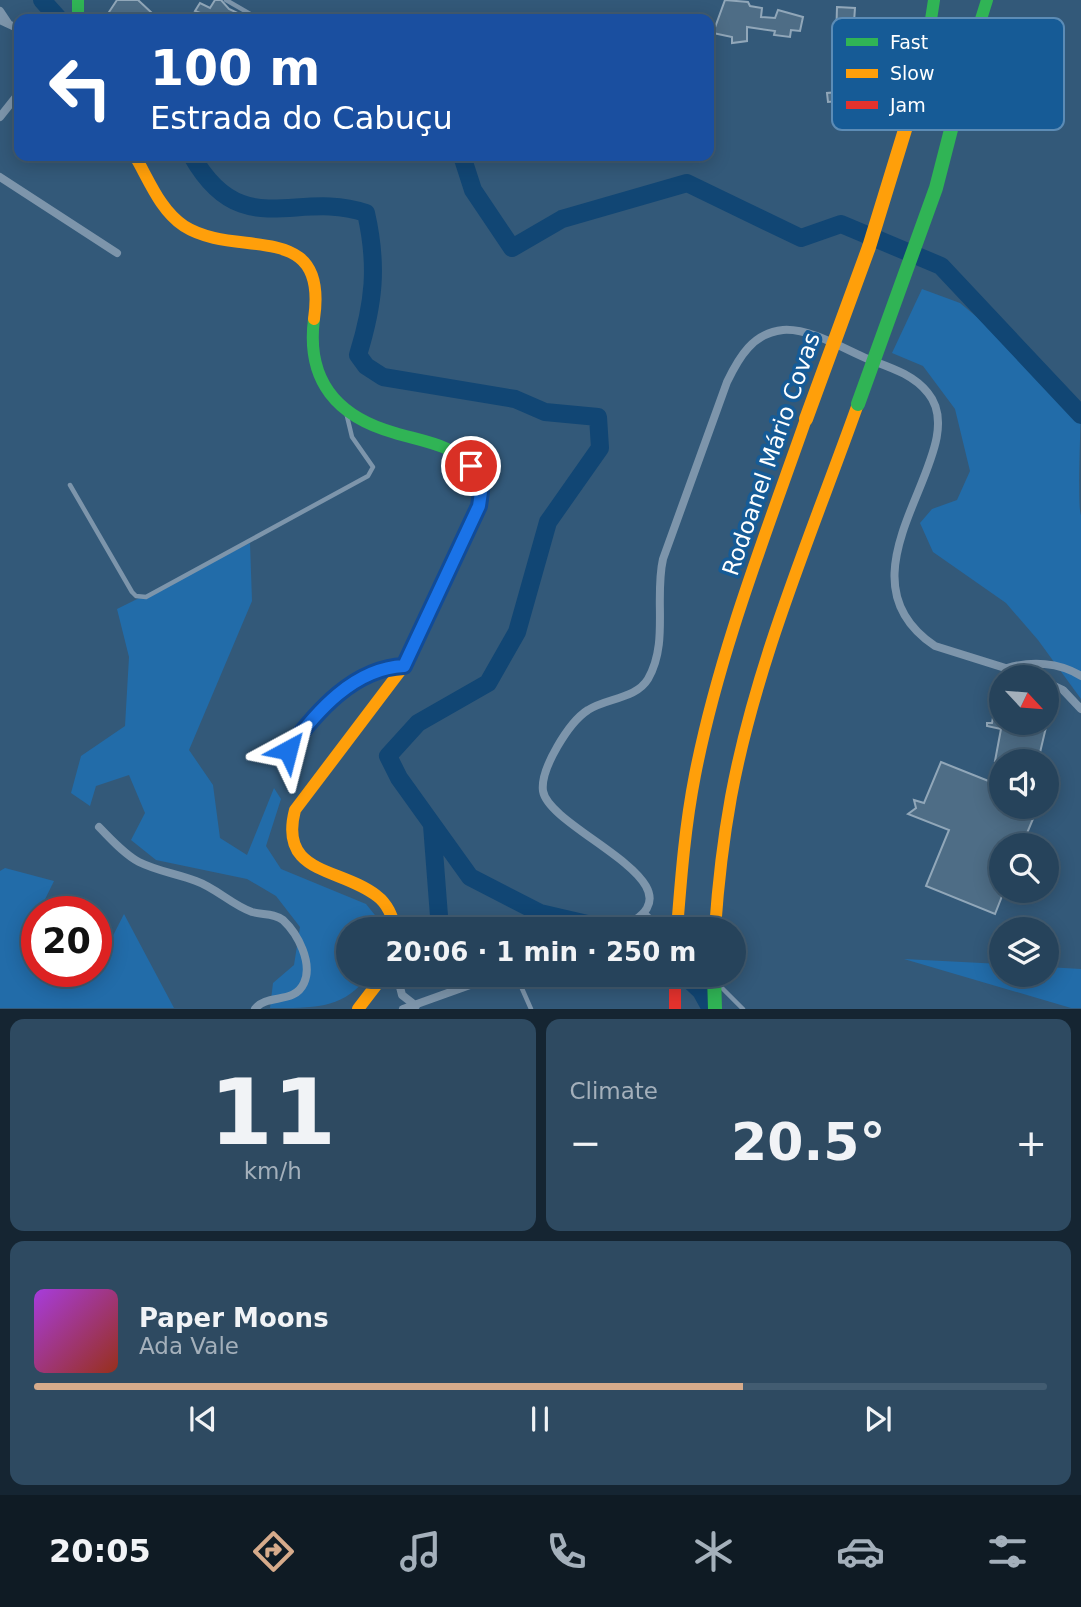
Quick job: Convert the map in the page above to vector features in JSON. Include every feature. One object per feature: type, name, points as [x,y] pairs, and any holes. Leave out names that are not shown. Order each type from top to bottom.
[{"type":"main road","name":"Rodoanel Mário Covas","points":[[931,18],[934,0]]},
{"type":"main road","points":[[981,18],[987,0]]},
{"type":"main road","name":"Rodoanel Mário Covas","points":[[678,917],[687,819],[713,699],[806,419],[877,222],[905,130]]},
{"type":"main road","points":[[716,917],[730,810],[755,703],[858,404],[933,200],[951,130]]},
{"type":"main road","points":[[138,161],[170,213],[184,226],[216,238],[268,244],[297,256],[309,267],[318,298],[309,340],[312,365],[333,398],[378,428],[444,447],[471,466],[478,478],[479,506],[404,666],[295,810],[288,826],[293,845],[300,857],[312,866],[375,894],[384,903],[390,917]]},
{"type":"main road","points":[[358,1009],[376,987]]},
{"type":"main road","points":[[675,1009],[676,987]]},
{"type":"main road","points":[[715,987],[715,1009]]},
{"type":"street","points":[[0,11],[4,22]]},
{"type":"street","points":[[0,117],[14,99]]},
{"type":"street","points":[[0,177],[117,253]]},
{"type":"street","points":[[637,917],[644,912],[648,900],[646,886],[639,873],[561,818],[549,805],[543,791],[544,775],[560,742],[588,710],[636,691],[647,681],[652,671],[660,638],[658,579],[663,559],[727,382],[738,360],[752,342],[769,332],[787,330],[804,333],[899,371],[929,393],[937,407],[937,426],[932,451],[898,550],[894,573],[899,608],[921,637],[935,646],[997,665]]},
{"type":"street","points":[[1017,665],[1046,665]]},
{"type":"street","points":[[1059,669],[1081,676]]},
{"type":"street","points":[[1059,689],[1081,709]]},
{"type":"street","points":[[99,827],[139,862],[196,881],[252,912],[281,919],[290,928],[305,956],[307,974],[304,985],[298,993],[282,1000],[264,1001],[255,1009]]},
{"type":"street","points":[[400,987],[402,995],[416,1006]]},
{"type":"street","points":[[403,1009],[466,987]]},
{"type":"lane","points":[[226,0],[250,14]]},
{"type":"lane","points":[[70,485],[132,592],[136,596],[146,597],[368,476],[373,467],[348,427],[346,409]]},
{"type":"lane","points":[[278,764],[330,701],[376,671],[386,667],[404,666]]},
{"type":"lane","points":[[644,912],[649,917]]},
{"type":"lane","points":[[521,987],[531,1009]]},
{"type":"lane","points":[[720,987],[743,1009]]},
{"type":"shaded area","points":[[922,289],[960,303],[1081,403],[1081,699],[1059,665],[1056,665],[1006,603],[933,552],[920,523],[932,509],[957,500],[970,471],[955,409],[923,366],[892,353]]},
{"type":"shaded area","points":[[250,543],[252,601],[189,750],[213,785],[220,838],[247,855],[274,788],[281,799],[266,846],[281,869],[366,904],[377,917],[336,917],[336,987],[358,987],[339,1000],[315,1007],[270,1008],[273,983],[294,965],[300,927],[276,896],[247,879],[156,860],[131,840],[145,813],[129,775],[96,786],[90,806],[71,793],[81,756],[125,726],[129,657],[117,609]]},
{"type":"shaded area","points":[[5,868],[54,881],[47,896],[21,896],[21,987],[112,987],[112,938],[124,914],[174,1008],[0,1008],[0,871]]},
{"type":"shaded area","points":[[904,959],[989,963],[989,984]]},
{"type":"shaded area","points":[[1059,968],[1081,969],[1081,1008],[1071,1008],[999,987],[1059,987]]},
{"type":"building","points":[[117,0],[138,0],[153,14],[111,14],[109,12]]},
{"type":"building","points":[[215,0],[221,0],[229,9],[240,14],[203,14],[195,11],[200,3],[210,8]]},
{"type":"building","points":[[725,0],[748,2],[750,6],[762,8],[761,17],[775,18],[778,10],[803,17],[800,31],[791,30],[790,37],[774,35],[775,31],[747,27],[747,41],[732,43],[732,37],[714,33]]},
{"type":"building","points":[[837,7],[855,8],[854,18],[837,18]]},
{"type":"building","points":[[827,93],[832,93],[832,102],[828,102]]},
{"type":"building","points":[[1000,735],[1044,735],[1041,749],[997,749]]},
{"type":"building","points":[[941,762],[989,781],[989,819],[1033,819],[1027,833],[989,833],[989,903],[999,903],[995,914],[926,886],[949,830],[908,814],[916,808],[914,800],[924,803]]},
{"type":"waterway","points":[[42,0],[55,14]]},
{"type":"waterway","points":[[196,161],[211,183],[230,199],[251,206],[340,207],[366,213],[373,268],[371,301],[358,355],[366,366],[383,377],[515,399],[545,412],[598,417],[600,448],[548,522],[517,632],[488,683],[418,723],[388,756],[399,778],[470,877],[540,913],[557,917]]},
{"type":"waterway","points":[[464,161],[473,190],[512,248],[562,219],[687,183],[801,238],[841,224],[941,266],[1081,415]]},
{"type":"waterway","points":[[432,825],[439,917]]},
{"type":"waterway","points":[[697,987],[711,1009]]},
{"type":"traffic: fast","points":[[78,0],[78,14]]},
{"type":"traffic: fast","points":[[931,18],[934,0]]},
{"type":"traffic: fast","points":[[981,18],[987,0]]},
{"type":"traffic: fast","points":[[858,404],[936,188],[951,130]]},
{"type":"traffic: fast","points":[[314,319],[315,361],[321,378],[342,406],[375,426],[448,449],[465,461],[476,478],[479,506],[424,622]]},
{"type":"traffic: fast","points":[[714,987],[715,1009]]},
{"type":"traffic: slow","points":[[806,419],[869,247],[905,130]]},
{"type":"traffic: slow","points":[[138,161],[168,212],[184,226],[205,236],[274,247],[293,254],[307,266],[315,287],[314,319]]},
{"type":"traffic: slow","points":[[716,917],[728,814],[755,697],[787,598],[858,404]]},
{"type":"traffic: slow","points":[[678,917],[689,813],[705,729],[744,595],[806,419]]},
{"type":"traffic: slow","points":[[392,917],[377,896],[304,858],[295,847],[292,831],[295,810],[404,666],[424,622]]},
{"type":"traffic: slow","points":[[358,1009],[375,987]]},
{"type":"traffic: jam","points":[[675,987],[675,1009]]},
{"type":"route","points":[[288,750],[330,701],[348,687],[386,667],[404,666],[442,591],[479,506],[481,492],[478,478],[471,466]]}]
